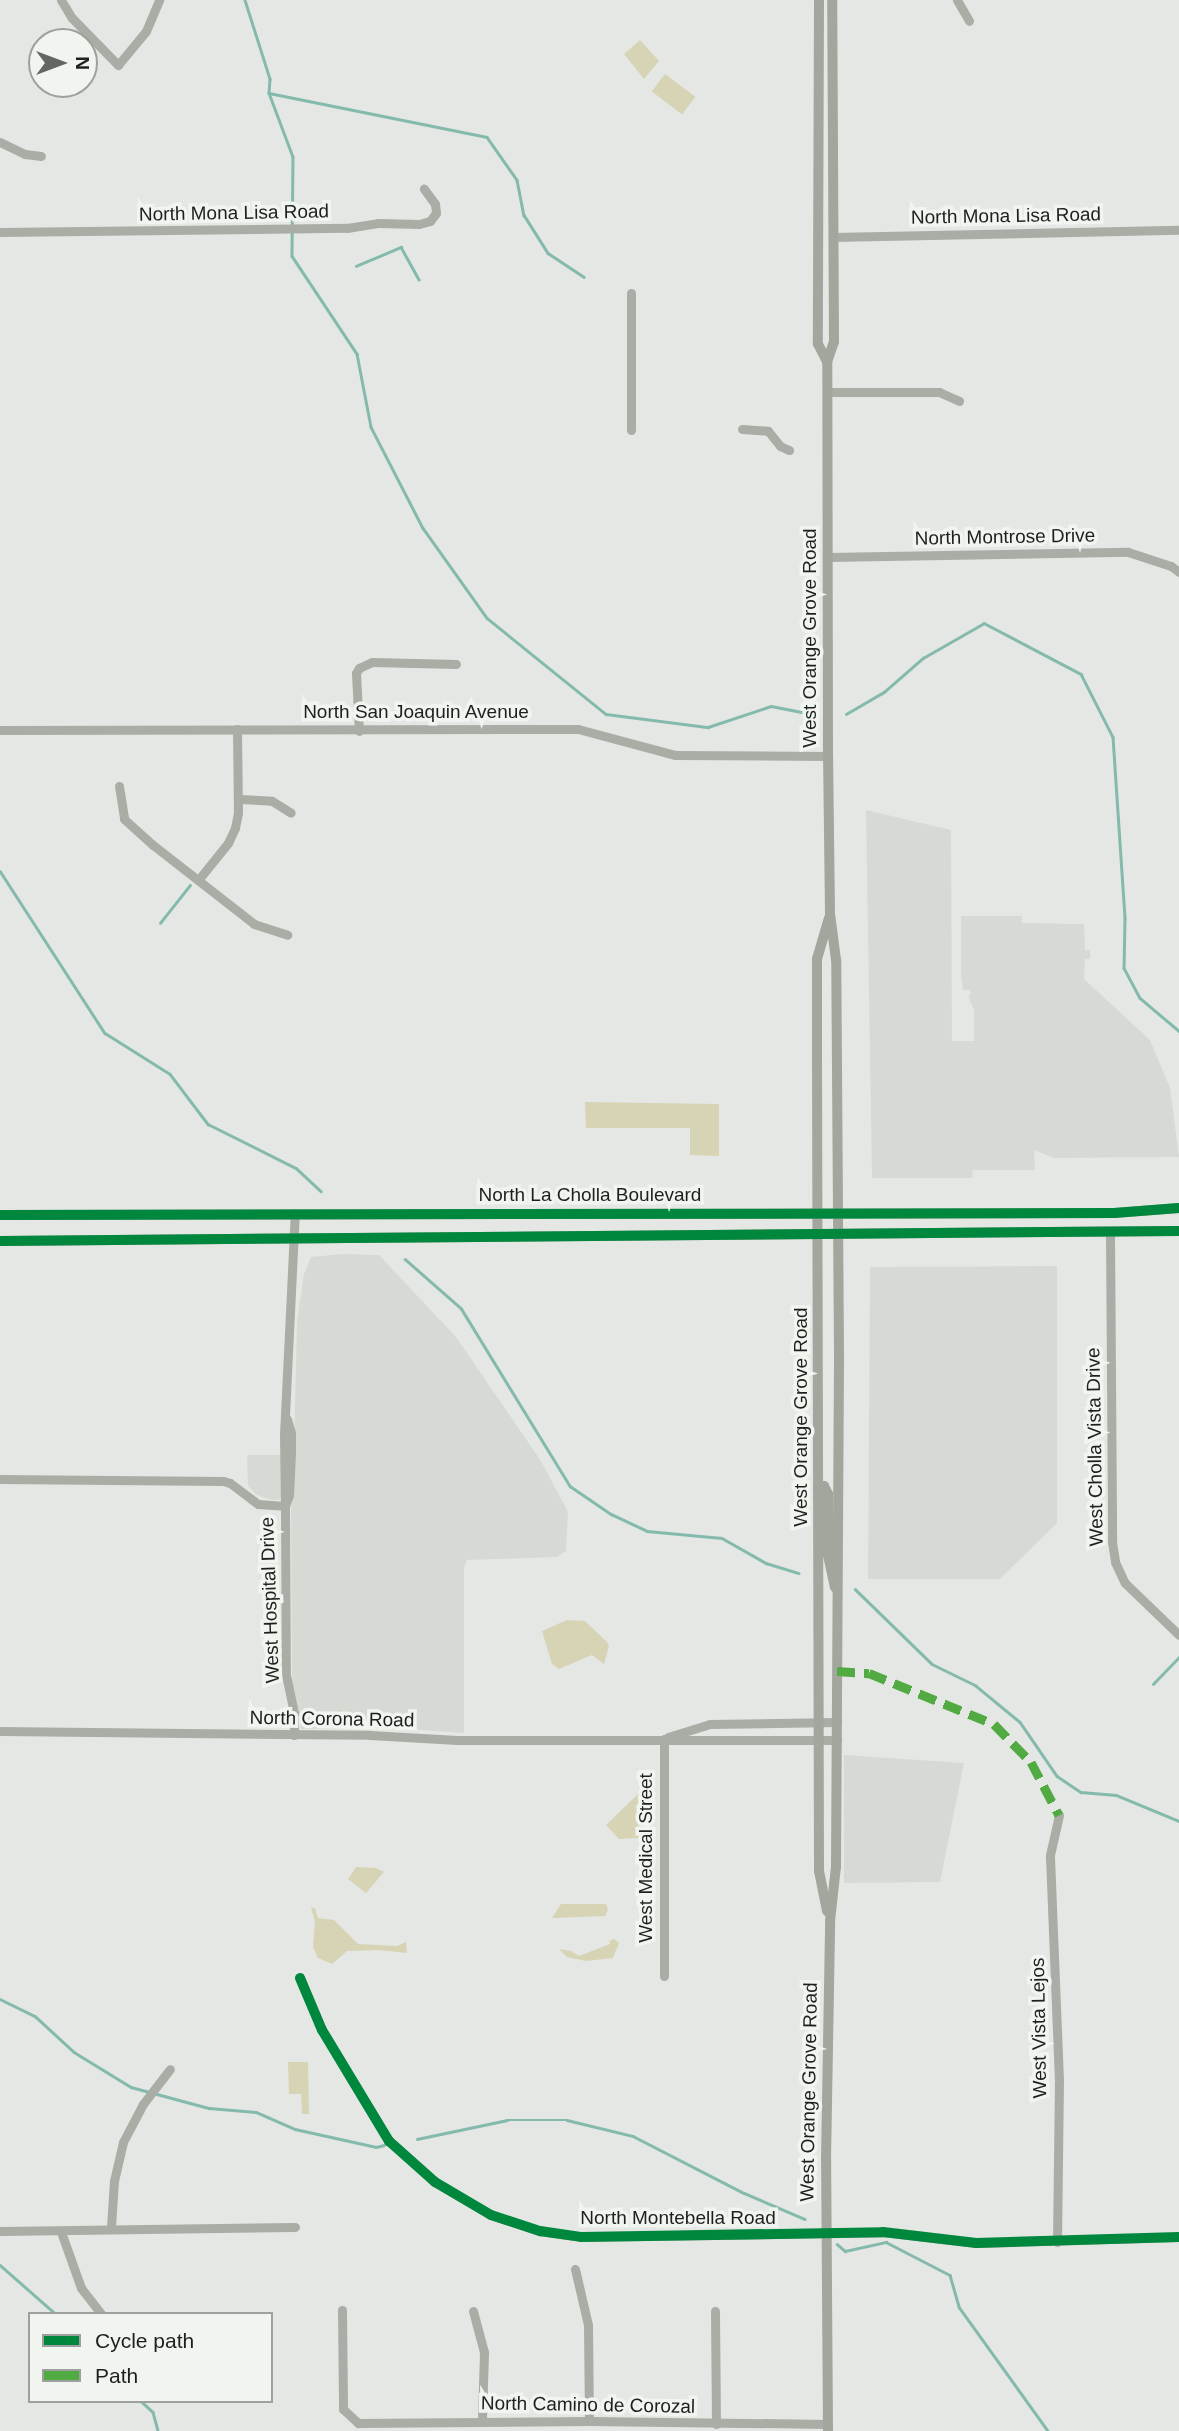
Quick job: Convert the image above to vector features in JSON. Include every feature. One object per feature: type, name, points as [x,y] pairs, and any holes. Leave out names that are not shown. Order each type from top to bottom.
[{"type":"main road","name":"West Orange Grove Road","points":[[819,0],[818,344],[827,362]]},
{"type":"main road","name":"West Orange Grove Road","points":[[828,2427],[826,2234],[830,1921],[836,1867],[838,1596],[836,960],[830,914],[828,756],[827,362],[834,342],[832,0]]},
{"type":"main road","name":"West Orange Grove Road","points":[[830,914],[817,959],[819,1871],[830,1921]]},
{"type":"main road","name":"North La Cholla Boulevard","points":[[0,1215],[454,1212],[549,1216],[1114,1213],[1179,1208]]},
{"type":"main road","name":"North La Cholla Boulevard","points":[[0,1241],[496,1238],[548,1234],[838,1236],[1179,1231]]},
{"type":"main road","points":[[818,1486],[824,1486],[828,1494],[828,1555],[838,1596]]},
{"type":"street","points":[[61,0],[72,18],[118,65],[146,32],[159,0]]},
{"type":"street","points":[[957,0],[969,22]]},
{"type":"street","points":[[0,142],[25,155],[41,156]]},
{"type":"street","name":"North Mona Lisa Road","points":[[0,232],[347,228],[379,223],[419,224],[430,220],[436,213],[435,204],[424,189]]},
{"type":"street","name":"North Mona Lisa Road","points":[[833,237],[1179,230]]},
{"type":"street","points":[[631,293],[631,430]]},
{"type":"street","points":[[827,392],[939,392],[959,401]]},
{"type":"street","points":[[742,429],[768,431],[780,446],[789,450]]},
{"type":"street","name":"North Montrose Drive","points":[[828,557],[1128,552],[1171,566],[1179,572]]},
{"type":"street","points":[[359,731],[356,674],[359,668],[372,662],[456,664]]},
{"type":"street","points":[[199,879],[228,843],[235,828],[239,799],[237,729]]},
{"type":"street","name":"North San Joaquin Avenue","points":[[0,730],[578,729],[675,755],[828,756]]},
{"type":"street","points":[[119,786],[124,819],[153,845],[254,924],[287,935]]},
{"type":"street","points":[[239,799],[272,801],[291,813]]},
{"type":"street","name":"West Hospital Drive","points":[[295,1213],[285,1506],[286,1675],[294,1714],[295,1735]]},
{"type":"street","name":"West Cholla Vista Drive","points":[[1110,1232],[1112,1542],[1115,1562],[1125,1583],[1179,1635]]},
{"type":"street","points":[[0,1479],[223,1481],[230,1483],[258,1504],[285,1506]]},
{"type":"street","name":"North Corona Road","points":[[664,1740],[688,1728],[710,1724],[837,1722]]},
{"type":"street","name":"North Corona Road","points":[[0,1731],[457,1740],[837,1740]]},
{"type":"street","name":"West Medical Street","points":[[664,1740],[664,1976]]},
{"type":"street","name":"West Vista Lejos","points":[[1057,2242],[1059,2081],[1050,1856],[1059,1815]]},
{"type":"street","name":"North Montebella Road","points":[[300,1978],[322,2030],[388,2141],[435,2182],[491,2215],[540,2231],[581,2237],[883,2232],[976,2243],[1179,2237]]},
{"type":"street","points":[[111,2227],[114,2181],[123,2141],[143,2104],[170,2069]]},
{"type":"street","points":[[0,2231],[61,2232],[111,2227],[295,2227]]},
{"type":"street","points":[[61,2232],[81,2288],[99,2312]]},
{"type":"street","points":[[575,2269],[588,2325],[589,2421]]},
{"type":"street","name":"North Camino de Corozal","points":[[342,2310],[342,2399],[347,2421],[363,2424],[589,2421],[828,2427]]},
{"type":"street","points":[[473,2311],[484,2352],[482,2421]]},
{"type":"street","points":[[715,2311],[716,2424]]},
{"type":"shaded area","points":[[640,40],[659,61],[644,79],[624,54]]},
{"type":"shaded area","points":[[665,74],[695,97],[682,114],[652,92]]},
{"type":"shaded area","points":[[866,810],[951,830],[952,1041],[974,1041],[974,1010],[968,996],[971,994],[970,990],[963,990],[961,976],[961,916],[1022,916],[1022,923],[1084,924],[1085,950],[1090,950],[1090,959],[1085,959],[1084,979],[1150,1040],[1170,1088],[1179,1157],[1054,1158],[1034,1150],[1035,1170],[973,1170],[972,1178],[872,1178]]},
{"type":"shaded area","points":[[585,1102],[719,1104],[719,1156],[690,1155],[690,1128],[586,1128]]},
{"type":"shaded area","points":[[379,1255],[456,1337],[541,1461],[568,1512],[566,1551],[557,1557],[467,1560],[464,1568],[464,1733],[395,1728],[301,1729],[292,1680],[291,1499],[272,1500],[257,1495],[248,1486],[247,1455],[280,1455],[294,1449],[297,1321],[304,1274],[311,1257]]},
{"type":"shaded area","points":[[1057,1266],[1057,1523],[1000,1579],[868,1579],[870,1267]]},
{"type":"shaded area","points":[[567,1620],[585,1621],[607,1642],[609,1646],[604,1664],[592,1655],[559,1669],[552,1664],[542,1631]]},
{"type":"shaded area","points":[[844,1755],[964,1763],[940,1882],[844,1883]]},
{"type":"shaded area","points":[[638,1794],[639,1838],[619,1839],[606,1825]]},
{"type":"shaded area","points":[[356,1867],[376,1868],[384,1872],[366,1893],[348,1879]]},
{"type":"shaded area","points":[[561,1904],[606,1904],[608,1910],[605,1916],[552,1918]]},
{"type":"shaded area","points":[[311,1908],[315,1908],[318,1918],[334,1920],[358,1944],[397,1946],[406,1942],[407,1953],[347,1951],[332,1964],[318,1958],[313,1947],[315,1921]]},
{"type":"shaded area","points":[[614,1939],[619,1943],[613,1958],[586,1961],[567,1957],[559,1949],[579,1956],[610,1944],[609,1941]]},
{"type":"shaded area","points":[[288,2062],[308,2062],[309,2114],[302,2114],[301,2094],[289,2094]]},
{"type":"waterway","points":[[245,0],[270,79],[269,93],[293,157],[292,256],[357,354],[371,427],[423,528],[487,618],[606,714],[708,727],[771,706],[806,713]]},
{"type":"waterway","points":[[269,93],[487,137],[517,180],[524,215],[548,253],[584,277]]},
{"type":"waterway","points":[[356,266],[401,247],[419,279]]},
{"type":"waterway","points":[[846,714],[884,692],[923,658],[984,623],[1081,674],[1113,737],[1125,918],[1124,968],[1140,998],[1179,1031]]},
{"type":"waterway","points":[[0,871],[105,1033],[170,1074],[208,1124],[296,1168],[321,1191]]},
{"type":"waterway","points":[[160,923],[190,885]]},
{"type":"waterway","points":[[405,1259],[461,1308],[570,1486],[611,1514],[647,1531],[722,1538],[766,1563],[799,1573]]},
{"type":"waterway","points":[[855,1589],[932,1664],[975,1685],[1020,1722],[1057,1776],[1081,1792],[1116,1795],[1179,1821]]},
{"type":"waterway","points":[[1153,1684],[1179,1657]]},
{"type":"waterway","points":[[0,1999],[35,2016],[74,2052],[131,2087],[209,2108],[256,2112],[295,2129],[376,2147],[384,2145]]},
{"type":"waterway","points":[[417,2139],[507,2120],[567,2120],[633,2136],[744,2193],[805,2219]]},
{"type":"waterway","points":[[837,2244],[845,2251],[886,2242],[950,2275],[959,2307],[1048,2431]]},
{"type":"waterway","points":[[0,2265],[54,2312]]},
{"type":"waterway","points":[[143,2403],[153,2412],[158,2431]]},
{"type":"marked path","points":[[837,1671],[869,1673],[994,1724],[1031,1762],[1059,1815]]},
{"type":"cycle path","points":[[0,1215],[1114,1213],[1179,1208]]},
{"type":"cycle path","points":[[0,1241],[1179,1231]]},
{"type":"cycle path","points":[[300,1978],[322,2030],[389,2141],[435,2182],[491,2215],[540,2231],[581,2237],[883,2232],[976,2243],[1179,2237]]}]
